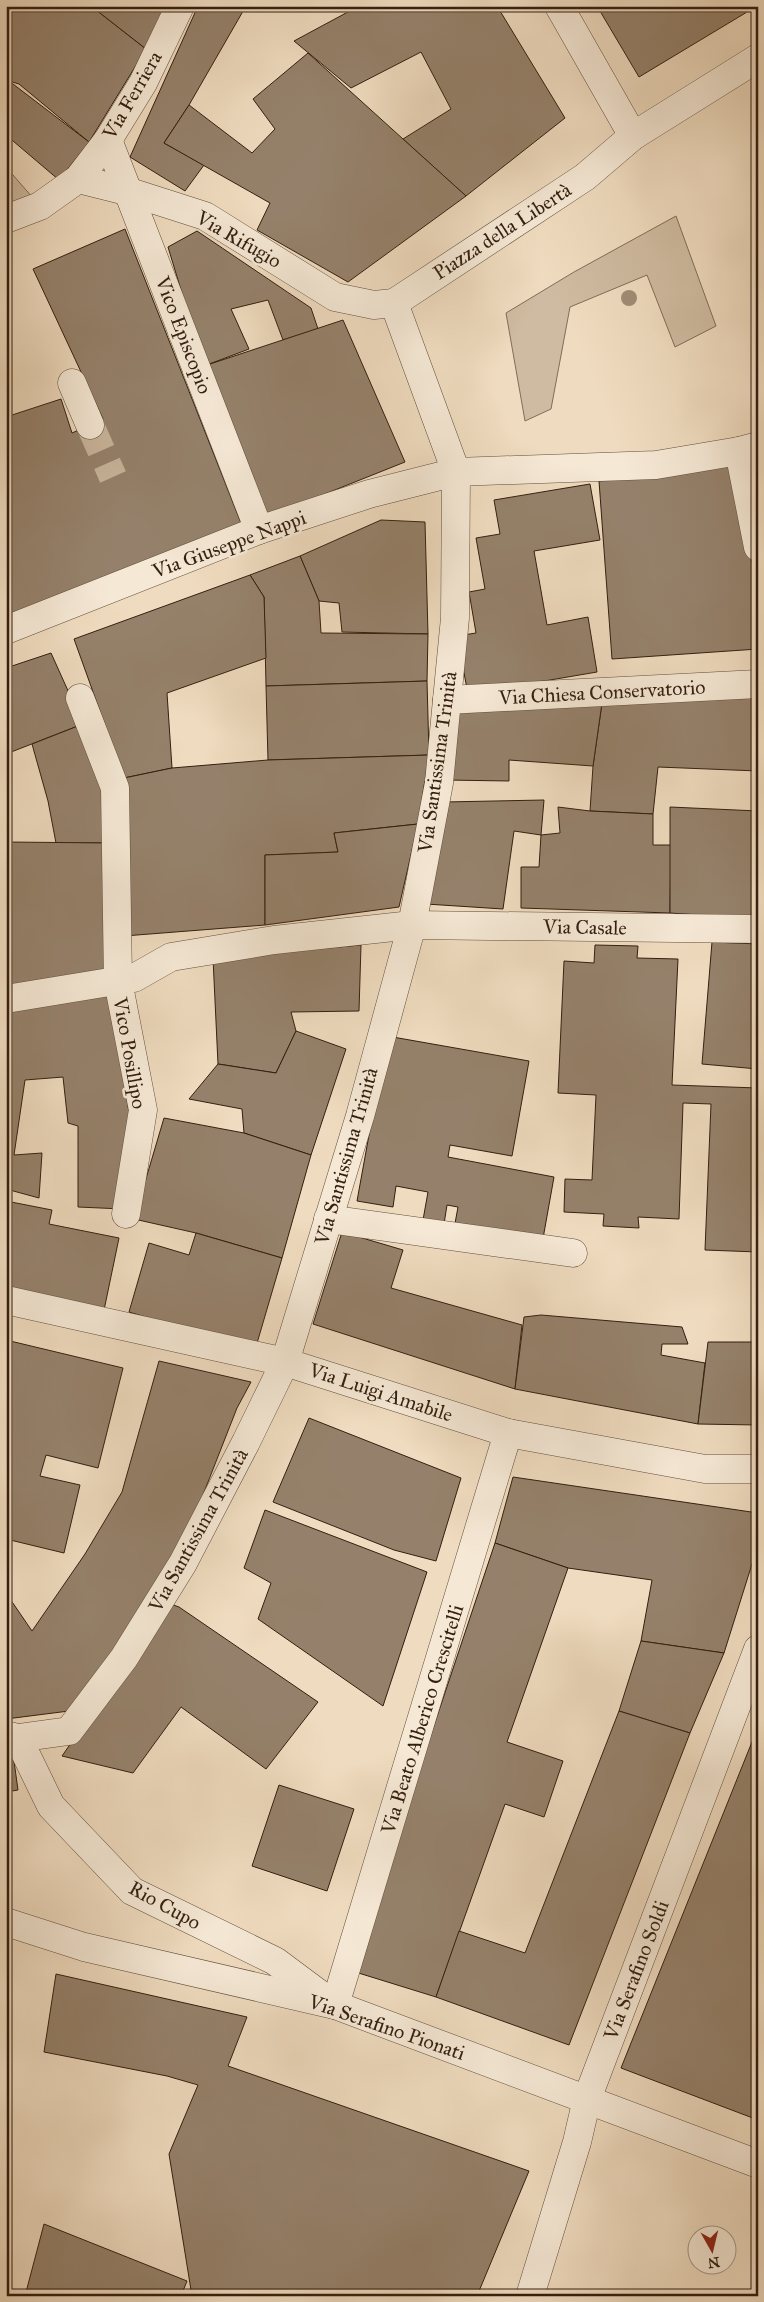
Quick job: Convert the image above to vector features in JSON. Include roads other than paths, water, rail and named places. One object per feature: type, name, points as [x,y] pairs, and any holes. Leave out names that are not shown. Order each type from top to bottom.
[{"type":"street","name":"Via Ferriera","points":[[6,219],[40,206],[78,180],[108,140],[143,84],[180,6]]},
{"type":"street","points":[[559,6],[633,136]]},
{"type":"street","name":"Piazza della Libertà","points":[[394,302],[584,177],[633,136],[758,58]]},
{"type":"street","name":"Vico Episcopio","points":[[108,140],[130,192],[259,530]]},
{"type":"street","name":"Via Rifugio","points":[[78,180],[130,192],[205,216],[335,297],[374,305],[394,302]]},
{"type":"street","points":[[150,246],[179,208]]},
{"type":"street","points":[[394,302],[456,472]]},
{"type":"street","points":[[72,383],[90,425]]},
{"type":"street","points":[[748,448],[758,547]]},
{"type":"street","name":"Via Giuseppe Nappi","points":[[6,630],[259,530],[369,494],[456,472],[656,464],[748,448]]},
{"type":"street","name":"Via Santissima Trinità","points":[[12,1737],[70,1731],[124,1658],[183,1563],[285,1362],[360,1116],[381,1032],[412,924],[439,782],[455,618],[456,472]]},
{"type":"street","name":"Via Chiesa Conservatorio","points":[[447,700],[758,684]]},
{"type":"street","name":"Vico Posillipo","points":[[80,698],[115,788],[118,981],[143,1110],[126,1214]]},
{"type":"street","name":"Via Casale","points":[[6,999],[134,978],[171,957],[274,940],[412,924],[758,929]]},
{"type":"street","points":[[328,1219],[574,1253]]},
{"type":"street","name":"Via Luigi Amabile","points":[[6,1300],[285,1362],[508,1433],[705,1469],[758,1469]]},
{"type":"street","name":"Via Beato Alberico Crescitelli","points":[[335,2006],[508,1433]]},
{"type":"street","name":"Via Serafino Soldi","points":[[530,2296],[577,2142],[588,2099],[758,1649]]},
{"type":"street","name":"Rio Cupo","points":[[12,1737],[51,1806],[132,1891],[275,1961],[335,2006]]},
{"type":"street","name":"Via Serafino Pionati","points":[[6,1922],[84,1947],[335,2006],[758,2164]]},
{"type":"tunnel","points":[[90,425],[113,477]]}]
